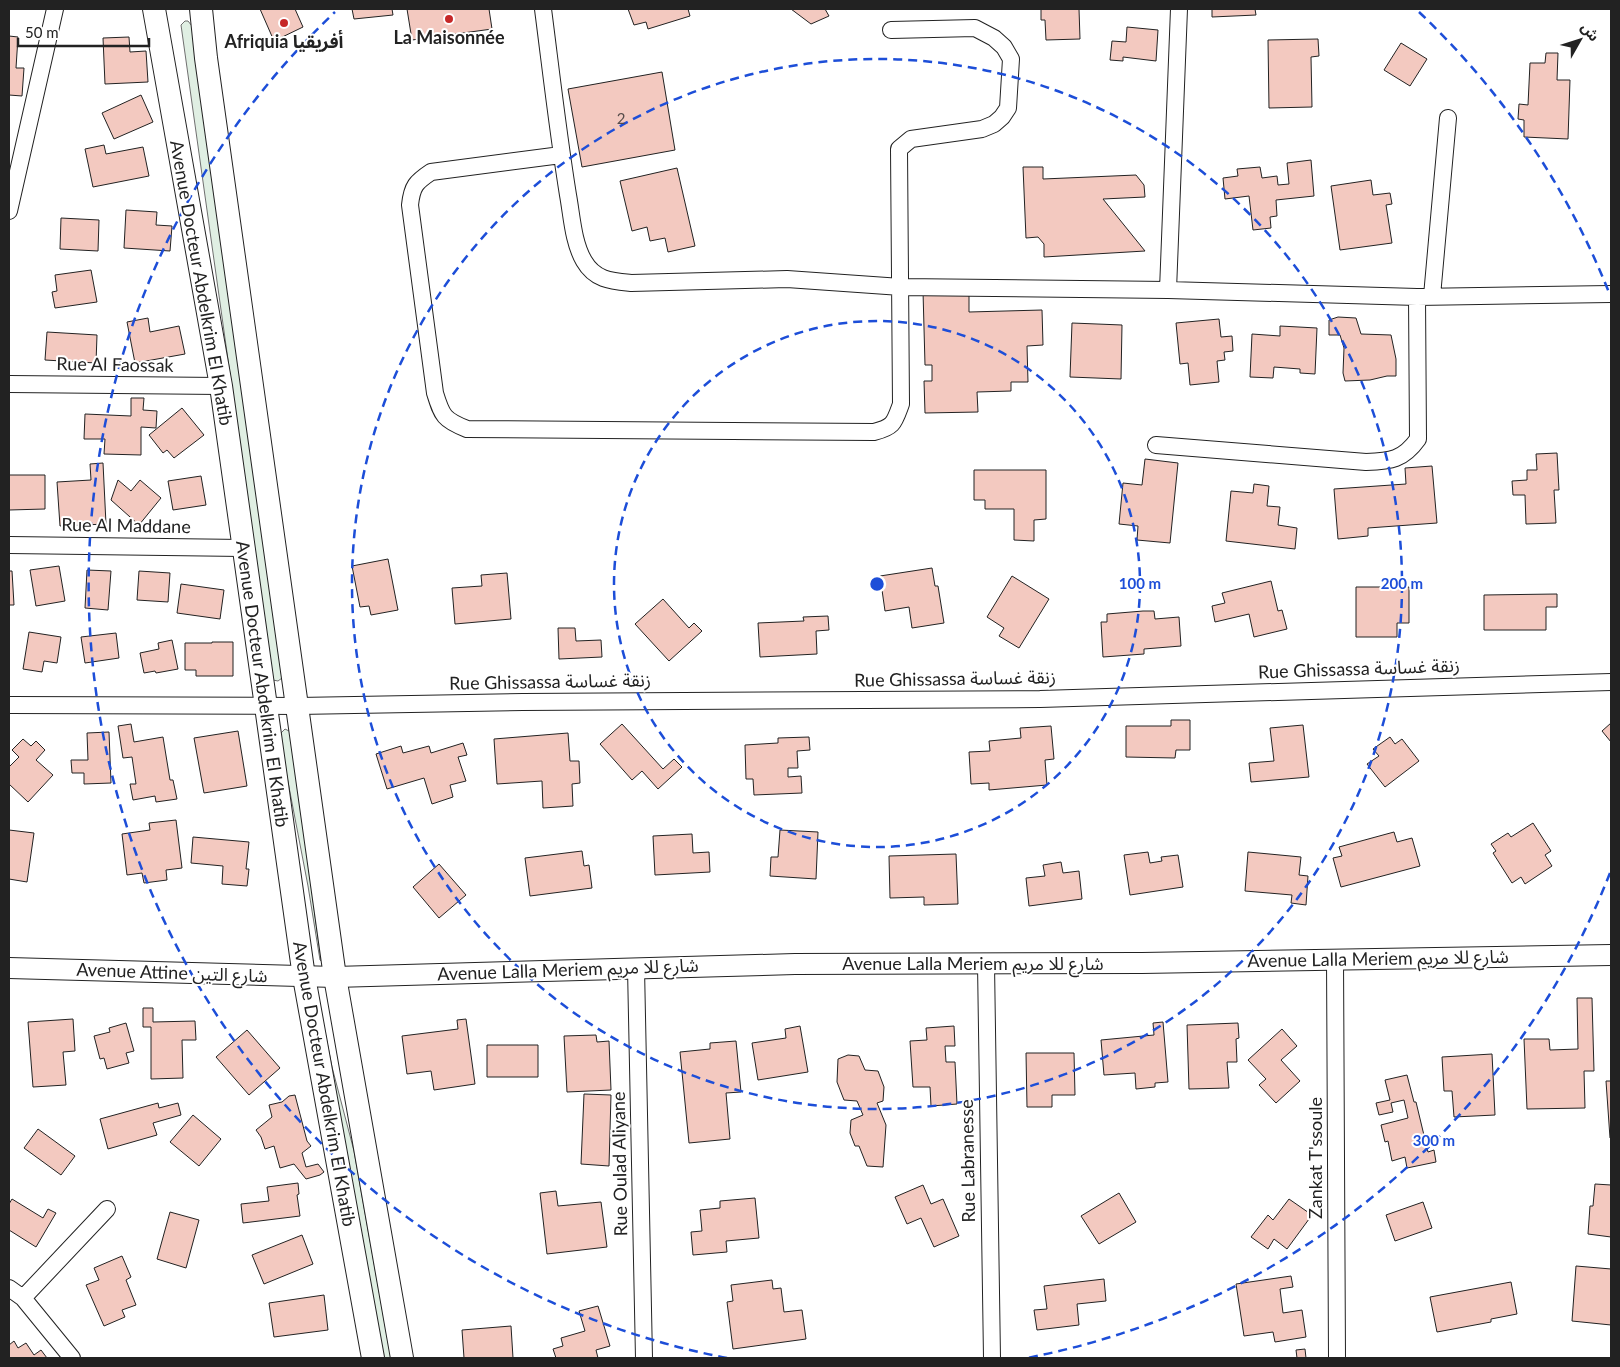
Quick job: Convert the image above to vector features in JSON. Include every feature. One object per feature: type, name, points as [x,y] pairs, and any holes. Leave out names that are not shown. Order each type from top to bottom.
[{"type":"main road","name":"Avenue Docteur Abdelkrim El Khatib","points":[[154,9],[221,386],[304,977],[373,1358]]},
{"type":"main road","name":"Avenue Docteur Abdelkrim El Khatib","points":[[201,9],[206,58],[335,977],[402,1358]]},
{"type":"street","points":[[9,211],[55,9]]},
{"type":"street","points":[[543,9],[562,155],[576,243],[588,267],[607,280],[631,283],[787,279],[901,288],[1168,290],[1425,297],[1611,294]]},
{"type":"street","points":[[1168,290],[1179,9]]},
{"type":"street","points":[[562,155],[431,172],[419,180],[412,190],[410,204],[435,392],[441,412],[453,423],[467,429],[874,432],[885,429],[894,423],[901,404],[899,149],[911,139],[982,129],[994,124],[1008,108],[1010,59],[1004,47],[994,38],[975,28],[891,30]]},
{"type":"street","points":[[1156,445],[1366,462],[1388,461],[1402,456],[1412,448],[1418,439],[1425,297],[1448,118]]},
{"type":"street","name":"Rue Al Faossak","points":[[9,384],[221,386]]},
{"type":"street","name":"Rue Al Maddane","points":[[9,545],[243,548]]},
{"type":"street","name":"Rue Ghissassa زنقة غساسة","points":[[9,705],[298,706],[533,702],[1040,699],[1611,682]]},
{"type":"street","name":"Avenue Lalla Meriem شارع للا مريم","points":[[335,977],[796,964],[1172,963],[1335,958],[1611,955]]},
{"type":"street","name":"Zankat T'ssoule","points":[[1335,958],[1337,1358]]},
{"type":"street","name":"Rue Labranesse","points":[[986,964],[992,1358]]},
{"type":"street","name":"Avenue Attine شارع التين","points":[[9,968],[335,977]]},
{"type":"street","name":"Rue Oulad Aliyane","points":[[636,968],[644,1358]]},
{"type":"street","points":[[23,1298],[107,1209]]},
{"type":"street","points":[[9,1288],[23,1298],[72,1358]]},
{"type":"green space","points":[[188,21],[192,26],[282,678],[278,681],[273,680],[181,25]]},
{"type":"green space","points":[[285,729],[291,732],[321,961],[279,735]]},
{"type":"green space","points":[[318,997],[332,1067],[354,1151],[391,1358],[382,1358]]},
{"type":"building","name":"Afriquia أفريقيا","points":[[260,9],[295,9],[303,27],[274,41]]},
{"type":"building","points":[[352,9],[392,9],[393,15],[354,19]]},
{"type":"building","name":"La Maisonnée","points":[[407,9],[489,9],[492,29],[412,40]]},
{"type":"building","points":[[628,9],[688,9],[690,16],[648,29],[646,22],[634,25]]},
{"type":"building","points":[[791,9],[825,9],[829,16],[811,24]]},
{"type":"building","points":[[1041,9],[1079,9],[1080,39],[1046,40],[1045,20],[1041,20]]},
{"type":"building","points":[[1212,9],[1255,9],[1256,15],[1212,17]]},
{"type":"building","points":[[1127,27],[1158,30],[1156,61],[1123,57],[1123,61],[1110,60],[1112,41],[1126,42]]},
{"type":"building","points":[[9,36],[18,37],[16,68],[24,68],[22,96],[9,95]]},
{"type":"building","points":[[129,37],[130,52],[146,51],[148,82],[105,84],[103,38]]},
{"type":"building","points":[[1318,39],[1319,56],[1311,57],[1312,107],[1269,108],[1268,40]]},
{"type":"building","points":[[1401,43],[1427,59],[1410,86],[1384,70]]},
{"type":"building","points":[[1546,53],[1558,53],[1557,80],[1570,80],[1568,139],[1524,137],[1524,120],[1518,119],[1519,104],[1528,105],[1530,63],[1545,63]]},
{"type":"building","points":[[662,72],[675,150],[582,167],[568,89]]},
{"type":"building","points":[[141,95],[153,122],[114,139],[102,113]]},
{"type":"building","points":[[104,145],[106,154],[143,147],[149,176],[93,187],[85,149]]},
{"type":"building","points":[[1311,160],[1314,196],[1276,200],[1277,216],[1270,217],[1271,228],[1253,230],[1249,196],[1225,199],[1223,178],[1238,176],[1237,169],[1260,167],[1262,178],[1277,176],[1278,185],[1289,184],[1287,163]]},
{"type":"building","points":[[1023,167],[1043,167],[1043,179],[1136,175],[1144,185],[1145,197],[1103,199],[1145,251],[1044,257],[1044,244],[1038,237],[1026,238]]},
{"type":"building","points":[[677,168],[695,246],[668,252],[665,238],[650,241],[647,227],[632,231],[620,181]]},
{"type":"building","points":[[1371,180],[1373,195],[1390,193],[1392,204],[1386,205],[1392,243],[1340,250],[1331,186]]},
{"type":"building","points":[[126,210],[157,212],[156,225],[172,226],[170,251],[124,248]]},
{"type":"building","points":[[61,218],[99,220],[98,251],[60,249]]},
{"type":"building","points":[[91,270],[97,302],[55,308],[52,292],[57,291],[55,275]]},
{"type":"building","points":[[969,290],[969,312],[1042,310],[1043,345],[1027,346],[1028,382],[1011,382],[1011,391],[977,392],[978,412],[925,413],[924,381],[932,381],[932,365],[925,365],[923,291]]},
{"type":"building","points":[[1338,317],[1356,318],[1361,334],[1391,335],[1396,359],[1396,376],[1345,381],[1343,373],[1344,348],[1340,335],[1329,335],[1329,320]]},
{"type":"building","points":[[148,318],[150,332],[179,326],[185,354],[135,363],[127,322]]},
{"type":"building","points":[[1219,319],[1221,337],[1232,336],[1233,351],[1224,352],[1225,360],[1217,361],[1219,382],[1190,385],[1188,363],[1180,364],[1176,323]]},
{"type":"building","points":[[1072,323],[1122,325],[1121,379],[1070,377]]},
{"type":"building","points":[[1280,326],[1317,328],[1315,374],[1300,373],[1300,369],[1274,367],[1273,378],[1250,377],[1252,334],[1280,336]]},
{"type":"building","points":[[47,332],[97,335],[96,363],[45,360]]},
{"type":"building","points":[[131,398],[144,398],[143,410],[157,411],[156,428],[141,427],[141,455],[104,454],[105,439],[84,439],[85,414],[131,416]]},
{"type":"building","points":[[182,408],[204,435],[174,458],[167,450],[163,453],[149,435]]},
{"type":"building","points":[[1557,453],[1559,490],[1554,490],[1556,523],[1526,524],[1525,495],[1513,495],[1512,481],[1527,480],[1527,470],[1537,470],[1536,454]]},
{"type":"building","points":[[1145,459],[1178,463],[1170,543],[1137,540],[1138,526],[1119,524],[1123,483],[1142,485]]},
{"type":"building","points":[[103,463],[106,524],[60,526],[57,482],[91,480],[90,464]]},
{"type":"building","points":[[1432,466],[1437,523],[1368,528],[1368,536],[1338,539],[1334,489],[1406,484],[1405,468]]},
{"type":"building","points":[[974,470],[1046,470],[1046,519],[1034,520],[1034,541],[1014,540],[1014,509],[985,509],[985,500],[974,500]]},
{"type":"building","points":[[9,475],[45,475],[45,509],[9,510]]},
{"type":"building","points":[[201,476],[206,505],[173,510],[168,481]]},
{"type":"building","points":[[118,480],[131,491],[140,480],[161,498],[139,525],[111,500]]},
{"type":"building","points":[[1254,484],[1269,486],[1267,506],[1280,507],[1278,525],[1297,528],[1295,549],[1226,541],[1231,491],[1253,493]]},
{"type":"building","points":[[388,559],[398,610],[371,615],[369,606],[360,607],[352,566]]},
{"type":"building","points":[[59,566],[65,601],[36,606],[30,570]]},
{"type":"building","points":[[932,568],[935,586],[938,586],[944,623],[912,628],[909,607],[885,611],[880,576]]},
{"type":"building","points":[[87,570],[111,571],[108,610],[85,608]]},
{"type":"building","points":[[9,571],[12,571],[14,605],[9,605]]},
{"type":"building","points":[[139,571],[170,573],[168,602],[137,600]]},
{"type":"building","points":[[507,573],[511,619],[455,624],[452,588],[482,586],[481,575]]},
{"type":"building","points":[[1012,576],[1049,599],[1019,648],[999,636],[1004,628],[987,617]]},
{"type":"building","points":[[1271,581],[1278,611],[1282,610],[1287,629],[1254,637],[1249,614],[1215,622],[1212,606],[1225,603],[1222,593]]},
{"type":"building","points":[[181,584],[224,590],[220,619],[177,613]]},
{"type":"building","points":[[1356,587],[1409,587],[1409,623],[1397,623],[1397,637],[1356,637]]},
{"type":"building","points":[[1557,594],[1557,607],[1546,607],[1546,630],[1484,630],[1484,595]]},
{"type":"building","points":[[663,599],[689,628],[694,623],[702,631],[669,661],[635,624]]},
{"type":"building","points":[[1154,611],[1155,619],[1179,617],[1181,646],[1144,649],[1144,654],[1103,657],[1101,622],[1107,622],[1107,614]]},
{"type":"building","points":[[828,616],[829,630],[816,631],[817,654],[760,657],[758,623],[804,621],[803,617]]},
{"type":"building","points":[[558,628],[575,628],[576,641],[601,640],[602,657],[559,659]]},
{"type":"building","points":[[29,632],[61,637],[57,663],[44,661],[42,672],[23,669]]},
{"type":"building","points":[[116,633],[119,658],[85,663],[81,637]]},
{"type":"building","points":[[172,640],[178,669],[144,673],[140,653],[159,649],[158,643]]},
{"type":"building","points":[[233,642],[233,676],[196,676],[196,670],[185,670],[185,643]]},
{"type":"building","points":[[1171,720],[1190,720],[1190,750],[1176,750],[1175,758],[1126,757],[1126,726],[1171,726]]},
{"type":"building","points":[[1611,723],[1611,742],[1602,731]]},
{"type":"building","points":[[131,724],[134,742],[163,737],[170,780],[173,780],[177,799],[156,802],[155,796],[133,800],[130,784],[136,784],[132,757],[123,758],[118,726]]},
{"type":"building","points":[[622,724],[663,769],[674,759],[682,767],[658,789],[642,771],[632,780],[600,744]]},
{"type":"building","points":[[1303,725],[1309,777],[1251,782],[1249,763],[1274,761],[1270,728]]},
{"type":"building","points":[[1051,726],[1054,759],[1045,760],[1047,785],[989,790],[989,783],[971,784],[969,752],[990,751],[989,741],[1021,738],[1020,728]]},
{"type":"building","points":[[238,731],[247,786],[204,793],[194,738]]},
{"type":"building","points":[[109,732],[111,783],[84,784],[84,773],[72,773],[71,760],[88,760],[87,733]]},
{"type":"building","points":[[568,733],[570,761],[579,761],[580,783],[572,784],[573,806],[543,808],[542,781],[497,784],[494,739]]},
{"type":"building","points":[[809,737],[810,750],[797,751],[798,768],[788,768],[788,777],[801,776],[802,793],[754,795],[753,779],[746,779],[745,745],[778,743],[778,738]]},
{"type":"building","points":[[1390,737],[1395,744],[1402,739],[1419,761],[1385,787],[1367,764],[1379,756],[1373,749]]},
{"type":"building","points":[[23,739],[31,746],[36,741],[45,750],[36,760],[53,775],[28,802],[9,784],[9,767],[19,757],[12,750]]},
{"type":"building","points":[[463,743],[467,755],[458,757],[466,781],[450,785],[453,797],[432,804],[424,778],[387,789],[376,754],[401,746],[403,753],[429,746],[431,753]]},
{"type":"building","points":[[176,820],[182,868],[166,870],[167,880],[144,883],[142,873],[127,875],[122,834],[150,830],[149,823]]},
{"type":"building","points":[[1533,823],[1551,851],[1545,855],[1552,866],[1525,884],[1521,877],[1512,883],[1493,853],[1496,851],[1491,844],[1508,833],[1511,837]]},
{"type":"building","points":[[9,830],[34,833],[27,882],[9,879]]},
{"type":"building","points":[[780,830],[818,832],[816,879],[770,876],[771,857],[778,857]]},
{"type":"building","points":[[1394,832],[1397,842],[1412,838],[1420,866],[1341,887],[1333,858],[1342,856],[1339,847]]},
{"type":"building","points":[[692,834],[693,853],[709,852],[710,872],[655,875],[653,836]]},
{"type":"building","points":[[193,837],[249,842],[246,869],[249,869],[247,886],[222,884],[223,866],[191,863]]},
{"type":"building","points":[[582,851],[584,866],[589,865],[592,888],[530,896],[525,858]]},
{"type":"building","points":[[1148,852],[1150,863],[1162,861],[1161,857],[1178,855],[1183,887],[1130,895],[1124,855]]},
{"type":"building","points":[[1248,852],[1301,857],[1299,875],[1308,876],[1306,905],[1291,903],[1292,895],[1245,891]]},
{"type":"building","points":[[956,854],[958,904],[924,905],[924,897],[890,898],[889,856]]},
{"type":"building","points":[[1061,862],[1063,873],[1079,871],[1082,899],[1029,906],[1026,878],[1045,876],[1043,865]]},
{"type":"building","points":[[439,864],[466,895],[439,918],[413,887]]},
{"type":"building","points":[[1577,998],[1592,998],[1594,1071],[1584,1071],[1585,1108],[1527,1109],[1524,1039],[1549,1039],[1550,1050],[1578,1049]]},
{"type":"building","points":[[143,1008],[153,1008],[153,1022],[195,1021],[196,1040],[182,1040],[183,1078],[151,1079],[151,1027],[143,1027]]},
{"type":"building","points":[[73,1019],[75,1051],[63,1052],[66,1085],[33,1087],[28,1022]]},
{"type":"building","points":[[466,1019],[475,1084],[434,1090],[431,1071],[407,1074],[402,1036],[458,1029],[457,1020]]},
{"type":"building","points":[[1163,1022],[1168,1082],[1155,1083],[1155,1087],[1136,1089],[1135,1073],[1104,1075],[1101,1040],[1154,1035],[1153,1023]]},
{"type":"building","points":[[126,1023],[134,1051],[126,1053],[129,1063],[107,1069],[104,1058],[100,1059],[94,1036],[110,1032],[109,1028]]},
{"type":"building","points":[[1238,1023],[1239,1038],[1236,1039],[1237,1062],[1227,1062],[1229,1088],[1189,1089],[1187,1025]]},
{"type":"building","points":[[800,1026],[808,1072],[758,1080],[752,1043],[786,1038],[785,1029]]},
{"type":"building","points":[[954,1026],[955,1046],[945,1046],[946,1062],[955,1062],[957,1104],[931,1106],[930,1087],[913,1087],[910,1041],[927,1040],[926,1028]]},
{"type":"building","points":[[1282,1029],[1297,1046],[1281,1060],[1300,1081],[1276,1103],[1259,1085],[1266,1079],[1248,1060]]},
{"type":"building","points":[[247,1030],[280,1068],[249,1095],[216,1057]]},
{"type":"building","points":[[596,1035],[597,1042],[609,1041],[611,1090],[567,1092],[564,1036]]},
{"type":"building","points":[[736,1041],[741,1092],[726,1093],[730,1139],[689,1143],[680,1052],[710,1049],[710,1043]]},
{"type":"building","points":[[487,1045],[538,1045],[538,1077],[487,1077]]},
{"type":"building","points":[[1026,1053],[1074,1053],[1075,1095],[1052,1095],[1052,1107],[1027,1107]]},
{"type":"building","points":[[1492,1054],[1495,1115],[1454,1117],[1452,1091],[1444,1091],[1442,1057]]},
{"type":"building","points":[[848,1055],[859,1056],[865,1070],[878,1071],[884,1087],[883,1101],[877,1103],[886,1125],[883,1167],[867,1166],[859,1146],[855,1146],[850,1133],[851,1120],[863,1115],[857,1101],[844,1100],[837,1082],[838,1059]]},
{"type":"building","points":[[1407,1075],[1414,1102],[1416,1102],[1428,1152],[1434,1150],[1436,1162],[1407,1168],[1405,1157],[1392,1161],[1388,1141],[1385,1142],[1381,1125],[1408,1118],[1404,1100],[1391,1103],[1393,1112],[1379,1115],[1376,1103],[1390,1100],[1385,1080]]},
{"type":"building","points":[[1606,1081],[1611,1081],[1611,1138],[1610,1138]]},
{"type":"building","points":[[584,1094],[611,1095],[609,1166],[581,1164]]},
{"type":"building","points":[[295,1095],[307,1141],[311,1146],[302,1153],[306,1167],[318,1164],[324,1172],[306,1179],[294,1164],[280,1168],[274,1146],[265,1149],[261,1137],[256,1130],[272,1117],[269,1105],[282,1102],[289,1096]]},
{"type":"building","points":[[158,1103],[159,1108],[178,1103],[181,1115],[153,1123],[157,1135],[108,1149],[100,1119]]},
{"type":"building","points":[[193,1115],[221,1139],[199,1166],[170,1142]]},
{"type":"building","points":[[38,1129],[75,1156],[61,1175],[24,1148]]},
{"type":"building","points":[[298,1183],[299,1194],[297,1195],[300,1216],[243,1223],[241,1204],[269,1201],[267,1187]]},
{"type":"building","points":[[1595,1184],[1611,1185],[1611,1237],[1588,1234],[1590,1206],[1593,1206]]},
{"type":"building","points":[[923,1185],[931,1204],[943,1199],[959,1236],[934,1247],[921,1218],[907,1224],[895,1197]]},
{"type":"building","points":[[556,1191],[558,1206],[601,1202],[607,1247],[547,1254],[540,1193]]},
{"type":"building","points":[[1119,1193],[1136,1222],[1099,1244],[1081,1216]]},
{"type":"building","points":[[755,1198],[759,1238],[726,1241],[727,1252],[693,1255],[691,1232],[702,1231],[700,1210],[720,1208],[720,1201]]},
{"type":"building","points":[[12,1199],[43,1218],[48,1209],[56,1213],[36,1247],[9,1230],[9,1204]]},
{"type":"building","points":[[1289,1199],[1312,1215],[1287,1249],[1274,1239],[1268,1249],[1251,1237],[1268,1215],[1273,1220]]},
{"type":"building","points":[[1423,1202],[1432,1228],[1395,1241],[1386,1215]]},
{"type":"building","points":[[170,1212],[199,1220],[186,1268],[157,1259]]},
{"type":"building","points":[[302,1235],[313,1264],[264,1284],[252,1255]]},
{"type":"building","points":[[122,1256],[131,1277],[126,1280],[136,1305],[122,1310],[125,1317],[104,1326],[86,1285],[99,1280],[94,1268]]},
{"type":"building","points":[[1576,1266],[1611,1269],[1611,1325],[1572,1321]]},
{"type":"building","points":[[1291,1276],[1293,1287],[1280,1289],[1283,1313],[1302,1310],[1306,1337],[1275,1342],[1273,1332],[1244,1336],[1236,1284]]},
{"type":"building","points":[[1104,1279],[1106,1301],[1077,1304],[1079,1325],[1037,1330],[1034,1310],[1047,1309],[1044,1286]]},
{"type":"building","points":[[772,1280],[773,1289],[781,1288],[784,1312],[802,1310],[806,1339],[733,1349],[727,1302],[733,1301],[731,1285]]},
{"type":"building","points":[[1511,1282],[1517,1314],[1491,1319],[1491,1322],[1437,1332],[1430,1297]]},
{"type":"building","points":[[324,1295],[328,1330],[274,1337],[269,1303]]},
{"type":"building","points":[[598,1306],[610,1346],[596,1350],[598,1358],[556,1358],[553,1349],[563,1346],[561,1338],[585,1331],[579,1311]]},
{"type":"building","points":[[511,1326],[513,1358],[464,1358],[462,1330]]},
{"type":"building","points":[[14,1341],[18,1348],[26,1343],[34,1355],[41,1350],[47,1358],[9,1358],[9,1345]]},
{"type":"building","points":[[1305,1349],[1306,1358],[1297,1358],[1296,1350]]},
{"type":"place","name":"La Maisonnée","points":[[449,19]]},
{"type":"place","name":"Afriquia أفريقيا","points":[[284,23]]}]
